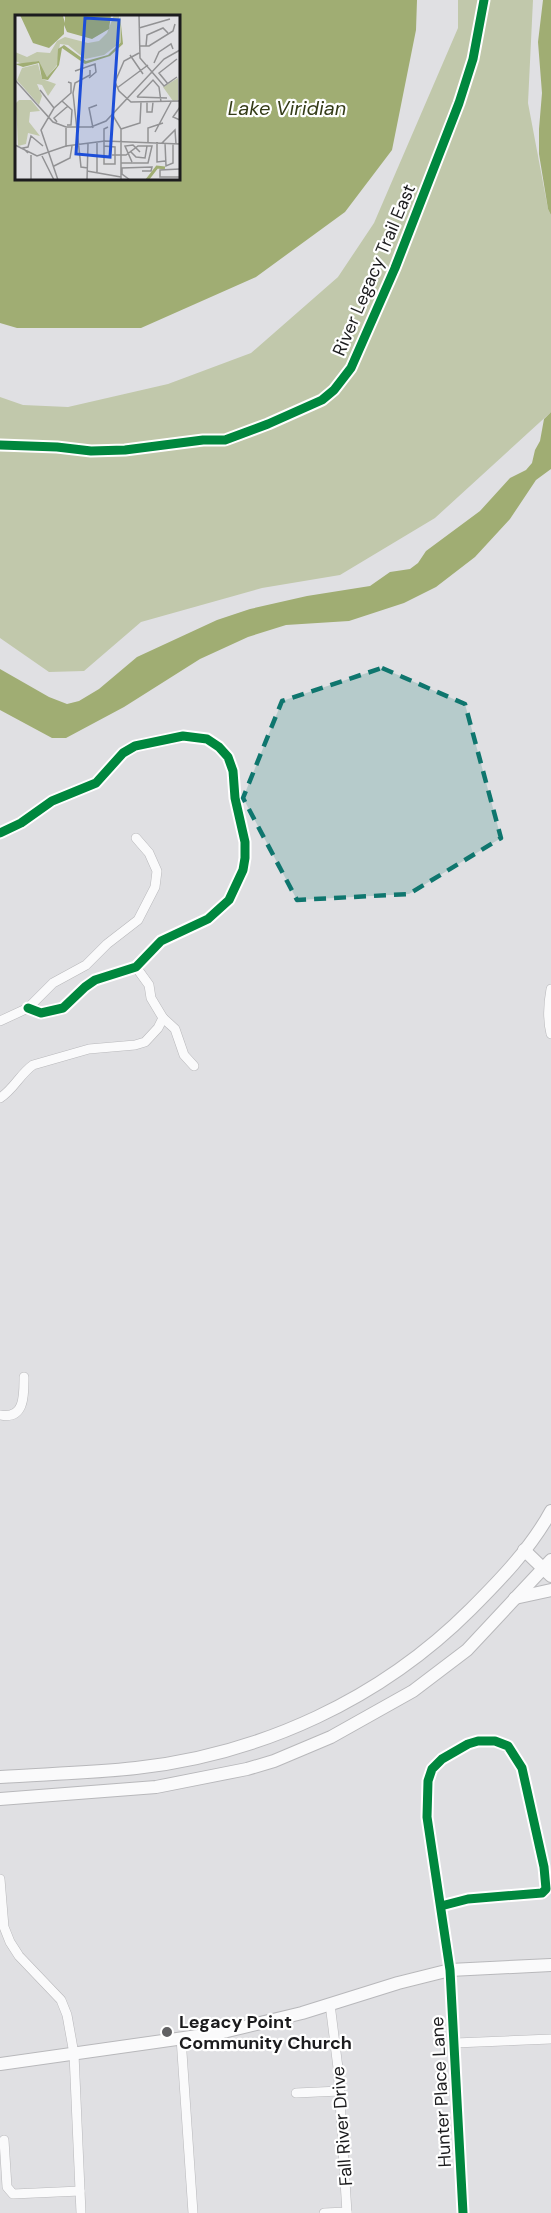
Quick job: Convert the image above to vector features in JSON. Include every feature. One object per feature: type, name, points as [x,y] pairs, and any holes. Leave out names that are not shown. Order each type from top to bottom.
[{"type":"main road","points":[[0,1777],[136,1768],[188,1760],[240,1747],[324,1715],[371,1688],[446,1634],[548,1527],[551,1511]]},
{"type":"main road","points":[[0,1799],[156,1787],[247,1769],[274,1761],[332,1737],[413,1691],[467,1650],[514,1599],[549,1568],[524,1550]]},
{"type":"main road","points":[[514,1599],[551,1590]]},
{"type":"main road","points":[[0,2064],[181,2038],[257,2024],[450,1970],[551,1965]]},
{"type":"street","points":[[0,833],[21,823],[52,801],[96,783],[123,753],[135,746],[191,735],[207,739],[219,747],[228,758],[233,771],[234,798],[245,842],[243,870],[229,900],[208,919],[161,941],[136,967],[96,980],[85,987],[63,1008],[41,1013],[28,1008]]},
{"type":"street","points":[[0,1021],[28,1008],[53,983],[87,964],[107,944],[138,920],[155,887],[157,870],[149,853],[136,838]]},
{"type":"street","points":[[136,967],[149,985],[151,998],[163,1018],[175,1029],[184,1055],[194,1066]]},
{"type":"street","points":[[551,989],[547,1013],[551,1034]]},
{"type":"street","points":[[0,1098],[8,1093],[25,1070],[33,1065],[89,1049],[145,1042],[158,1028],[163,1018]]},
{"type":"street","points":[[0,1415],[13,1415],[20,1410],[24,1377]]},
{"type":"street","name":"Hunter Place Lane","points":[[441,1906],[468,1899],[542,1893],[546,1889],[544,1867],[522,1768],[508,1746],[487,1740],[468,1744],[442,1759],[432,1769],[428,1780],[427,1817],[450,1970],[463,2213]]},
{"type":"street","points":[[0,1879],[4,1928],[10,1942],[19,1956],[62,2000],[67,2015],[74,2054],[81,2213]]},
{"type":"street","name":"Fall River Drive","points":[[330,2004],[340,2091],[347,2212]]},
{"type":"street","points":[[181,2038],[193,2213]]},
{"type":"street","points":[[455,2043],[551,2039]]},
{"type":"street","points":[[296,2093],[340,2091]]},
{"type":"street","points":[[4,2140],[7,2187],[13,2194],[80,2191]]},
{"type":"street","points":[[324,2213],[347,2212]]},
{"type":"highlighted area","points":[[382,668],[465,704],[501,838],[409,894],[297,900],[243,798],[282,701]]},
{"type":"shaded area","points":[[458,0],[533,0],[528,103],[551,215],[551,412],[435,518],[340,575],[262,588],[141,622],[84,671],[49,672],[0,638],[0,397],[23,405],[68,407],[168,384],[251,353],[338,277],[374,223],[458,28]]},
{"type":"water","name":"Lake Viridian","points":[[0,0],[417,0],[416,30],[392,150],[345,212],[256,277],[141,328],[17,328],[0,323]]},
{"type":"water","points":[[543,0],[551,0],[551,215],[539,154],[542,93],[538,42]]},
{"type":"water","points":[[551,412],[551,469],[536,480],[510,519],[475,557],[436,587],[404,603],[349,621],[286,625],[248,637],[200,659],[124,707],[66,738],[52,738],[0,710],[0,669],[49,697],[67,704],[79,701],[99,689],[137,657],[217,620],[250,609],[307,596],[370,586],[390,572],[410,569],[418,563],[426,551],[480,511],[510,478],[526,470],[532,463],[540,441],[544,419]]},
{"type":"cycle path","name":"River Legacy Trail East","points":[[0,445],[91,451],[225,440],[322,400],[334,390],[351,368],[395,268],[459,103],[473,59],[484,0]]},
{"type":"cycle path","points":[[0,833],[21,823],[52,801],[96,783],[123,753],[135,746],[183,736],[207,739],[228,757],[233,771],[235,798],[245,842],[245,858],[243,870],[229,900],[208,919],[161,941],[136,967],[95,980],[63,1008],[41,1013],[28,1008]]},
{"type":"cycle path","points":[[441,1906],[468,1899],[542,1893],[546,1889],[544,1867],[522,1768],[508,1746],[495,1741],[478,1741],[468,1744],[442,1759],[432,1769],[428,1781],[427,1817],[450,1970],[463,2213]]},
{"type":"place","name":"Legacy Point Community Church","points":[[167,2032]]}]
